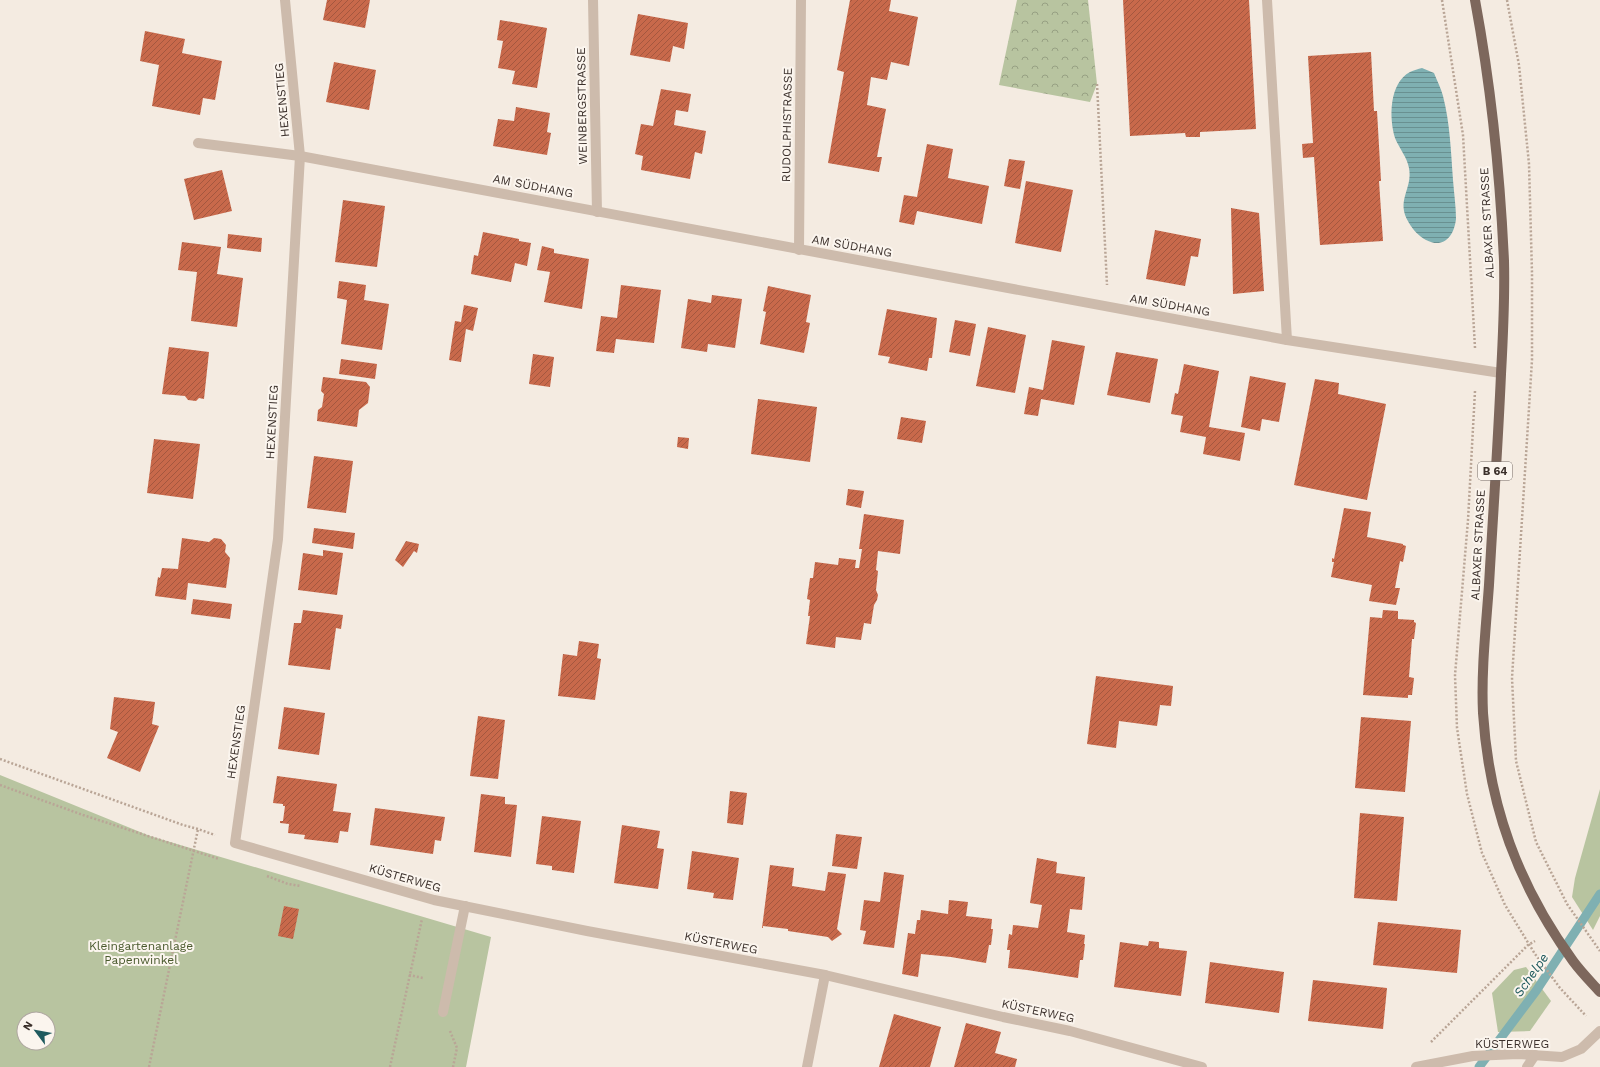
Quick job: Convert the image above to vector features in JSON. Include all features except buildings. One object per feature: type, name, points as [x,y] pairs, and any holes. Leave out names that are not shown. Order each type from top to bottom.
[{"type":"main road","name":"ALBAXER STRASSE","points":[[1476,0],[1496,135],[1504,263],[1501,373],[1484,656],[1484,719],[1489,766],[1501,820],[1520,873],[1551,930],[1574,963],[1600,992]]},
{"type":"street","name":"HEXENSTIEG","points":[[235,843],[278,539],[300,156],[285,0]]},
{"type":"street","name":"WEINBERGSTRASSE","points":[[593,0],[597,212]]},
{"type":"street","name":"RUDOLPHISTRASSE","points":[[798,250],[801,0]]},
{"type":"street","points":[[1267,0],[1287,340]]},
{"type":"street","name":"AM SÜDHANG","points":[[198,143],[300,156],[1287,340],[1501,373]]},
{"type":"street","name":"KÜSTERWEG","points":[[235,843],[434,900],[825,975],[1003,1017],[1070,1031],[1202,1067]]},
{"type":"street","points":[[442,1012],[465,906]]},
{"type":"street","points":[[807,1067],[825,975]]},
{"type":"street","name":"KÜSTERWEG","points":[[1416,1067],[1472,1056],[1518,1054],[1562,1057],[1581,1049],[1600,1031]]},
{"type":"street","points":[[1527,1067],[1535,1055]]},
{"type":"path","points":[[1442,0],[1463,135],[1476,370],[1468,520],[1456,675],[1457,728],[1468,794],[1482,852],[1505,906],[1528,945],[1560,988],[1600,1031]]},
{"type":"path","points":[[1507,0],[1519,65],[1529,164],[1532,273],[1532,360],[1512,678],[1516,762],[1536,842],[1567,904],[1600,951]]},
{"type":"path","points":[[1097,84],[1109,307]]},
{"type":"path","points":[[0,759],[183,825],[198,828],[235,843]]},
{"type":"path","points":[[0,785],[84,815],[224,860]]},
{"type":"path","points":[[149,1067],[198,828]]},
{"type":"path","points":[[260,874],[288,884],[303,886]]},
{"type":"path","points":[[390,1067],[423,916],[434,900]]},
{"type":"path","points":[[1427,1046],[1528,945]]},
{"type":"path","points":[[410,975],[422,978]]},
{"type":"path","points":[[442,1012],[457,1048],[453,1067]]},
{"type":"green space","points":[[1017,0],[1088,0],[1097,84],[1090,102],[999,85]]},
{"type":"green space","name":"Kleingartenanlage Papenwinkel","points":[[0,775],[150,836],[491,937],[466,1067],[0,1067]]},
{"type":"green space","points":[[1600,789],[1600,916],[1593,930],[1572,897],[1575,878]]},
{"type":"green space","points":[[1526,967],[1551,1001],[1530,1031],[1498,1032],[1492,993],[1514,970]]},
{"type":"water","points":[[1422,68],[1434,73],[1440,87],[1445,106],[1450,138],[1456,219],[1453,231],[1447,240],[1438,243],[1426,240],[1419,235],[1411,226],[1405,215],[1404,201],[1409,183],[1409,168],[1407,160],[1395,138],[1392,121],[1392,102],[1394,92],[1398,84],[1403,77],[1410,72]]},
{"type":"waterway","name":"Schelpe","points":[[1479,1067],[1536,991],[1600,894]]}]
